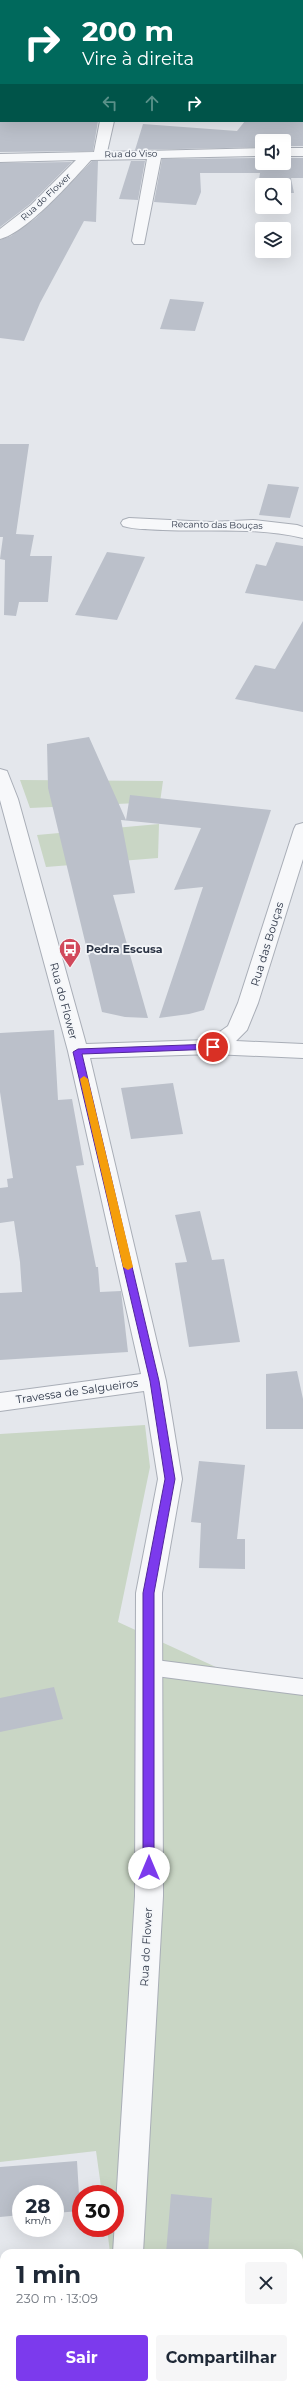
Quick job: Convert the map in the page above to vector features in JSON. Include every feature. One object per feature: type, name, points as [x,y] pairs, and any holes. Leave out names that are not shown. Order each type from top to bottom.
[{"type":"street","points":[[94,155],[107,122]]},
{"type":"street","name":"Rua do Viso","points":[[0,158],[255,152]]},
{"type":"street","points":[[291,152],[303,152]]},
{"type":"street","points":[[139,241],[155,154]]},
{"type":"street","name":"Rua do Flower","points":[[0,235],[18,223],[94,155]]},
{"type":"street","name":"Recanto das Bouças","points":[[129,523],[211,527],[253,525],[297,530],[303,533]]},
{"type":"street","name":"Rua do Flower","points":[[0,775],[9,799],[78,1052],[154,1381],[170,1479],[149,1593],[149,1896],[128,2249]]},
{"type":"street","name":"Rua das Bouças","points":[[213,1047],[238,1030],[248,1003],[303,829]]},
{"type":"street","points":[[78,1052],[213,1047],[303,1051]]},
{"type":"street","name":"Travessa de Salgueiros","points":[[0,1402],[154,1381]]},
{"type":"lane","points":[[148,1667],[303,1687]]},
{"type":"green space","points":[[20,780],[163,781],[160,802],[30,808]]},
{"type":"green space","points":[[159,824],[158,858],[46,867],[37,835]]},
{"type":"green space","points":[[145,1425],[150,1467],[118,1622],[266,1690],[303,1695],[303,2249],[110,2249],[108,2237],[124,2237],[124,2185],[101,2185],[96,2151],[0,2162],[0,1434]]},
{"type":"building","points":[[0,122],[98,122],[93,151],[0,152]]},
{"type":"building","points":[[244,122],[303,122],[303,146],[291,146],[291,134],[255,134],[255,147],[135,150],[143,124],[237,131]]},
{"type":"building","points":[[255,158],[255,170],[291,170],[291,158],[303,158],[303,178],[259,178],[260,173],[200,173],[201,192],[196,205],[154,202],[162,159]]},
{"type":"building","points":[[92,161],[98,161],[96,222],[84,221],[40,303],[24,341],[0,338],[0,240],[11,236],[36,218]]},
{"type":"building","points":[[131,161],[145,161],[138,200],[119,199]]},
{"type":"building","points":[[72,162],[30,204],[0,227],[0,163]]},
{"type":"building","points":[[291,178],[294,193],[291,193]]},
{"type":"building","points":[[170,299],[204,302],[195,331],[160,329]]},
{"type":"building","points":[[0,444],[29,444],[16,534],[34,535],[30,556],[52,556],[48,602],[19,602],[16,616],[4,615],[5,560],[0,559],[3,537],[0,537]]},
{"type":"building","points":[[268,484],[299,487],[290,518],[259,515]]},
{"type":"building","points":[[276,542],[303,546],[303,601],[245,593],[256,564],[266,566]]},
{"type":"building","points":[[107,552],[145,557],[117,620],[75,615]]},
{"type":"building","points":[[303,621],[303,712],[235,699],[255,665],[275,669]]},
{"type":"building","points":[[89,737],[126,820],[130,795],[271,810],[204,1010],[189,1014],[159,1018],[203,887],[174,890],[201,828],[121,820],[135,893],[113,895],[148,1018],[125,1017],[102,1012],[48,788],[47,744]]},
{"type":"building","points":[[54,1030],[58,1100],[72,1099],[84,1165],[76,1166],[96,1267],[98,1267],[100,1292],[121,1291],[128,1352],[0,1360],[0,1293],[22,1292],[20,1262],[14,1221],[0,1223],[0,1188],[8,1187],[7,1179],[13,1178],[0,1092],[0,1033]]},
{"type":"building","points":[[173,1083],[183,1134],[131,1139],[121,1088]]},
{"type":"building","points":[[200,1211],[212,1260],[224,1259],[240,1342],[189,1347],[175,1263],[187,1262],[175,1215]]},
{"type":"building","points":[[297,1371],[303,1399],[303,1429],[266,1429],[266,1374]]},
{"type":"building","points":[[199,1461],[245,1465],[237,1539],[245,1539],[245,1569],[199,1568],[201,1523],[191,1522]]},
{"type":"building","points":[[54,1687],[63,1719],[0,1732],[0,1698]]},
{"type":"building","points":[[77,2161],[78,2185],[72,2185],[72,2212],[64,2212],[64,2185],[12,2185],[12,2216],[0,2217],[0,2167]]},
{"type":"building","points":[[171,2194],[212,2198],[208,2249],[166,2249]]},
{"type":"slow traffic","points":[[84,1079],[128,1267]]},
{"type":"place","name":"Pedra Escusa","points":[[70,968]]},
{"type":"route","points":[[149,1868],[149,1593],[170,1479],[154,1381],[78,1052],[213,1047]]}]
